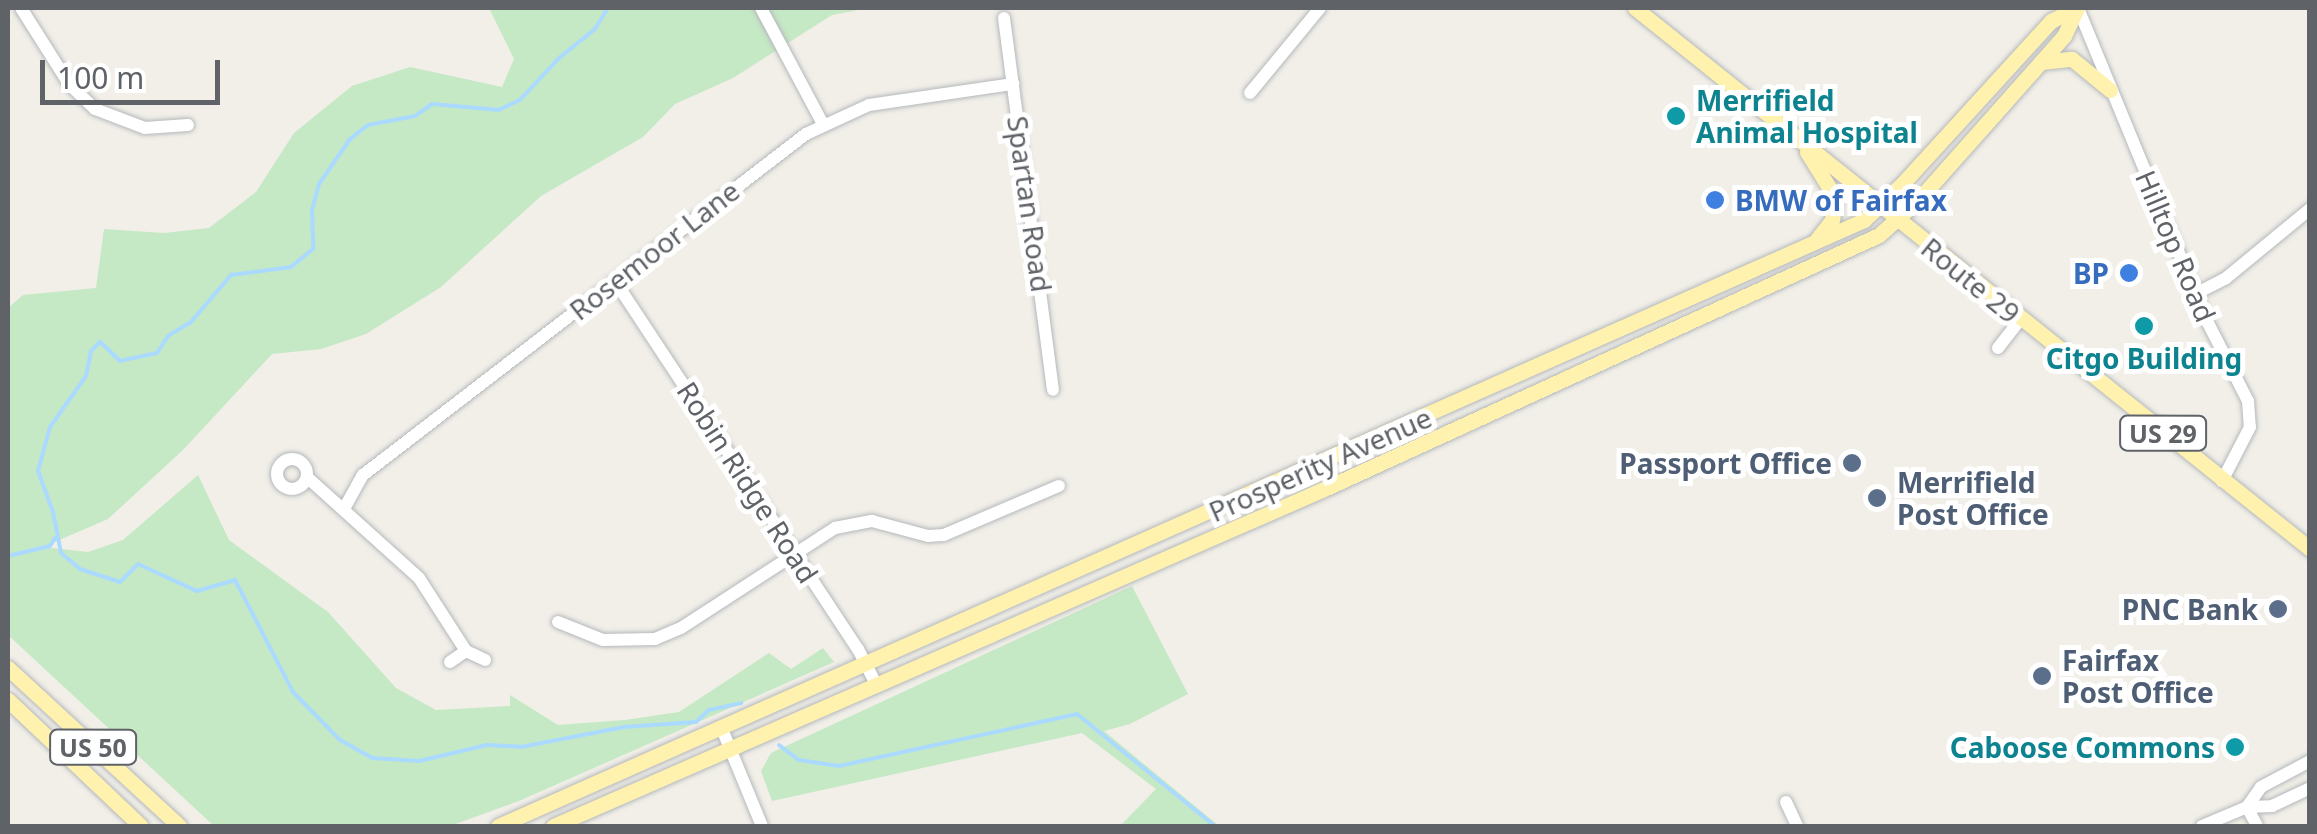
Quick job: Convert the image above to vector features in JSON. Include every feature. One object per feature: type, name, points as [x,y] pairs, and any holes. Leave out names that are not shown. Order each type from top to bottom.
[{"type":"main road","name":"Route 29","points":[[1635,8],[2310,550]]},
{"type":"main road","name":"Prosperity Avenue","points":[[553,826],[877,686],[1862,244],[1899,220],[2064,36],[2077,8]]},
{"type":"main road","name":"Prosperity Avenue","points":[[498,826],[1864,220],[1882,206],[2050,20],[2077,8]]},
{"type":"main road","points":[[2042,62],[2074,60],[2110,90]]},
{"type":"main road","points":[[1796,136],[1827,180],[1836,204],[1824,231],[1803,247]]},
{"type":"main road","name":"US 50","points":[[8,668],[178,826]]},
{"type":"main road","name":"US 50","points":[[8,700],[141,826]]},
{"type":"street","points":[[21,8],[68,84],[95,109],[144,128],[188,125]]},
{"type":"street","points":[[761,8],[823,124]]},
{"type":"street","points":[[1250,93],[1320,8]]},
{"type":"street","name":"Hilltop Road","points":[[2077,8],[2196,294],[2248,402],[2250,427],[2222,480]]},
{"type":"street","name":"Spartan Road","points":[[1004,18],[1053,390]]},
{"type":"street","name":"Rosemoor Lane","points":[[345,508],[363,475],[823,124],[902,98],[1013,84]]},
{"type":"street","points":[[2196,294],[2226,278],[2310,209]]},
{"type":"street","name":"Robin Ridge Road","points":[[615,281],[867,665],[877,686]]},
{"type":"street","points":[[1998,348],[2020,320]]},
{"type":"street","points":[[308,478],[419,578],[466,651],[485,660]]},
{"type":"street","points":[[558,622],[603,640],[654,639],[681,628],[835,528],[872,521],[928,536],[960,531],[1059,486]]},
{"type":"street","points":[[450,662],[466,651]]},
{"type":"street","points":[[722,729],[762,826]]},
{"type":"street","points":[[2247,807],[2260,787],[2310,762]]},
{"type":"street","points":[[2202,826],[2247,807],[2272,806],[2310,788]]},
{"type":"street","points":[[1786,802],[1797,826]]},
{"type":"street","points":[[2247,807],[2257,826]]},
{"type":"green space","points":[[489,8],[869,8],[832,15],[733,78],[675,104],[643,137],[541,196],[441,287],[366,334],[321,349],[272,354],[183,450],[108,519],[43,547],[88,552],[123,540],[198,475],[229,540],[328,612],[396,688],[436,710],[510,706],[510,695],[558,725],[625,720],[679,712],[769,653],[791,669],[823,648],[834,662],[519,801],[450,826],[214,826],[8,635],[8,308],[23,295],[96,288],[104,229],[164,233],[209,228],[256,192],[294,133],[352,86],[410,67],[502,87],[514,59]]},
{"type":"green space","points":[[1132,586],[1188,694],[1130,724],[1104,731],[1219,826],[1120,826],[1156,789],[1082,733],[772,801],[761,771],[771,753]]},
{"type":"waterway","points":[[608,8],[595,29],[559,58],[520,100],[499,110],[432,104],[415,116],[368,125],[350,139],[319,184],[312,211],[313,249],[291,267],[231,275],[191,322],[168,336],[157,353],[120,361],[100,342],[91,351],[86,376],[50,427],[38,471],[53,512],[61,553],[80,569],[120,582],[138,564],[197,591],[235,580],[293,692],[340,740],[372,758],[419,761],[487,745],[521,747],[624,727],[696,722],[709,710],[741,703]]},
{"type":"waterway","points":[[8,556],[50,546],[55,538]]},
{"type":"waterway","points":[[779,745],[799,760],[839,766],[1077,714],[1215,826]]},
{"type":"place","name":"Merrifield Animal Hospital","points":[[1676,116]]},
{"type":"place","name":"BMW of Fairfax","points":[[1715,200]]},
{"type":"place","name":"BP","points":[[2129,273]]},
{"type":"place","name":"Citgo Building","points":[[2144,326]]},
{"type":"place","name":"Passport Office","points":[[1852,463]]},
{"type":"place","name":"Merrifield Post Office","points":[[1877,498]]},
{"type":"place","name":"PNC Bank","points":[[2278,609]]},
{"type":"place","name":"Fairfax Post Office","points":[[2042,676]]},
{"type":"place","name":"Caboose Commons","points":[[2235,747]]}]
